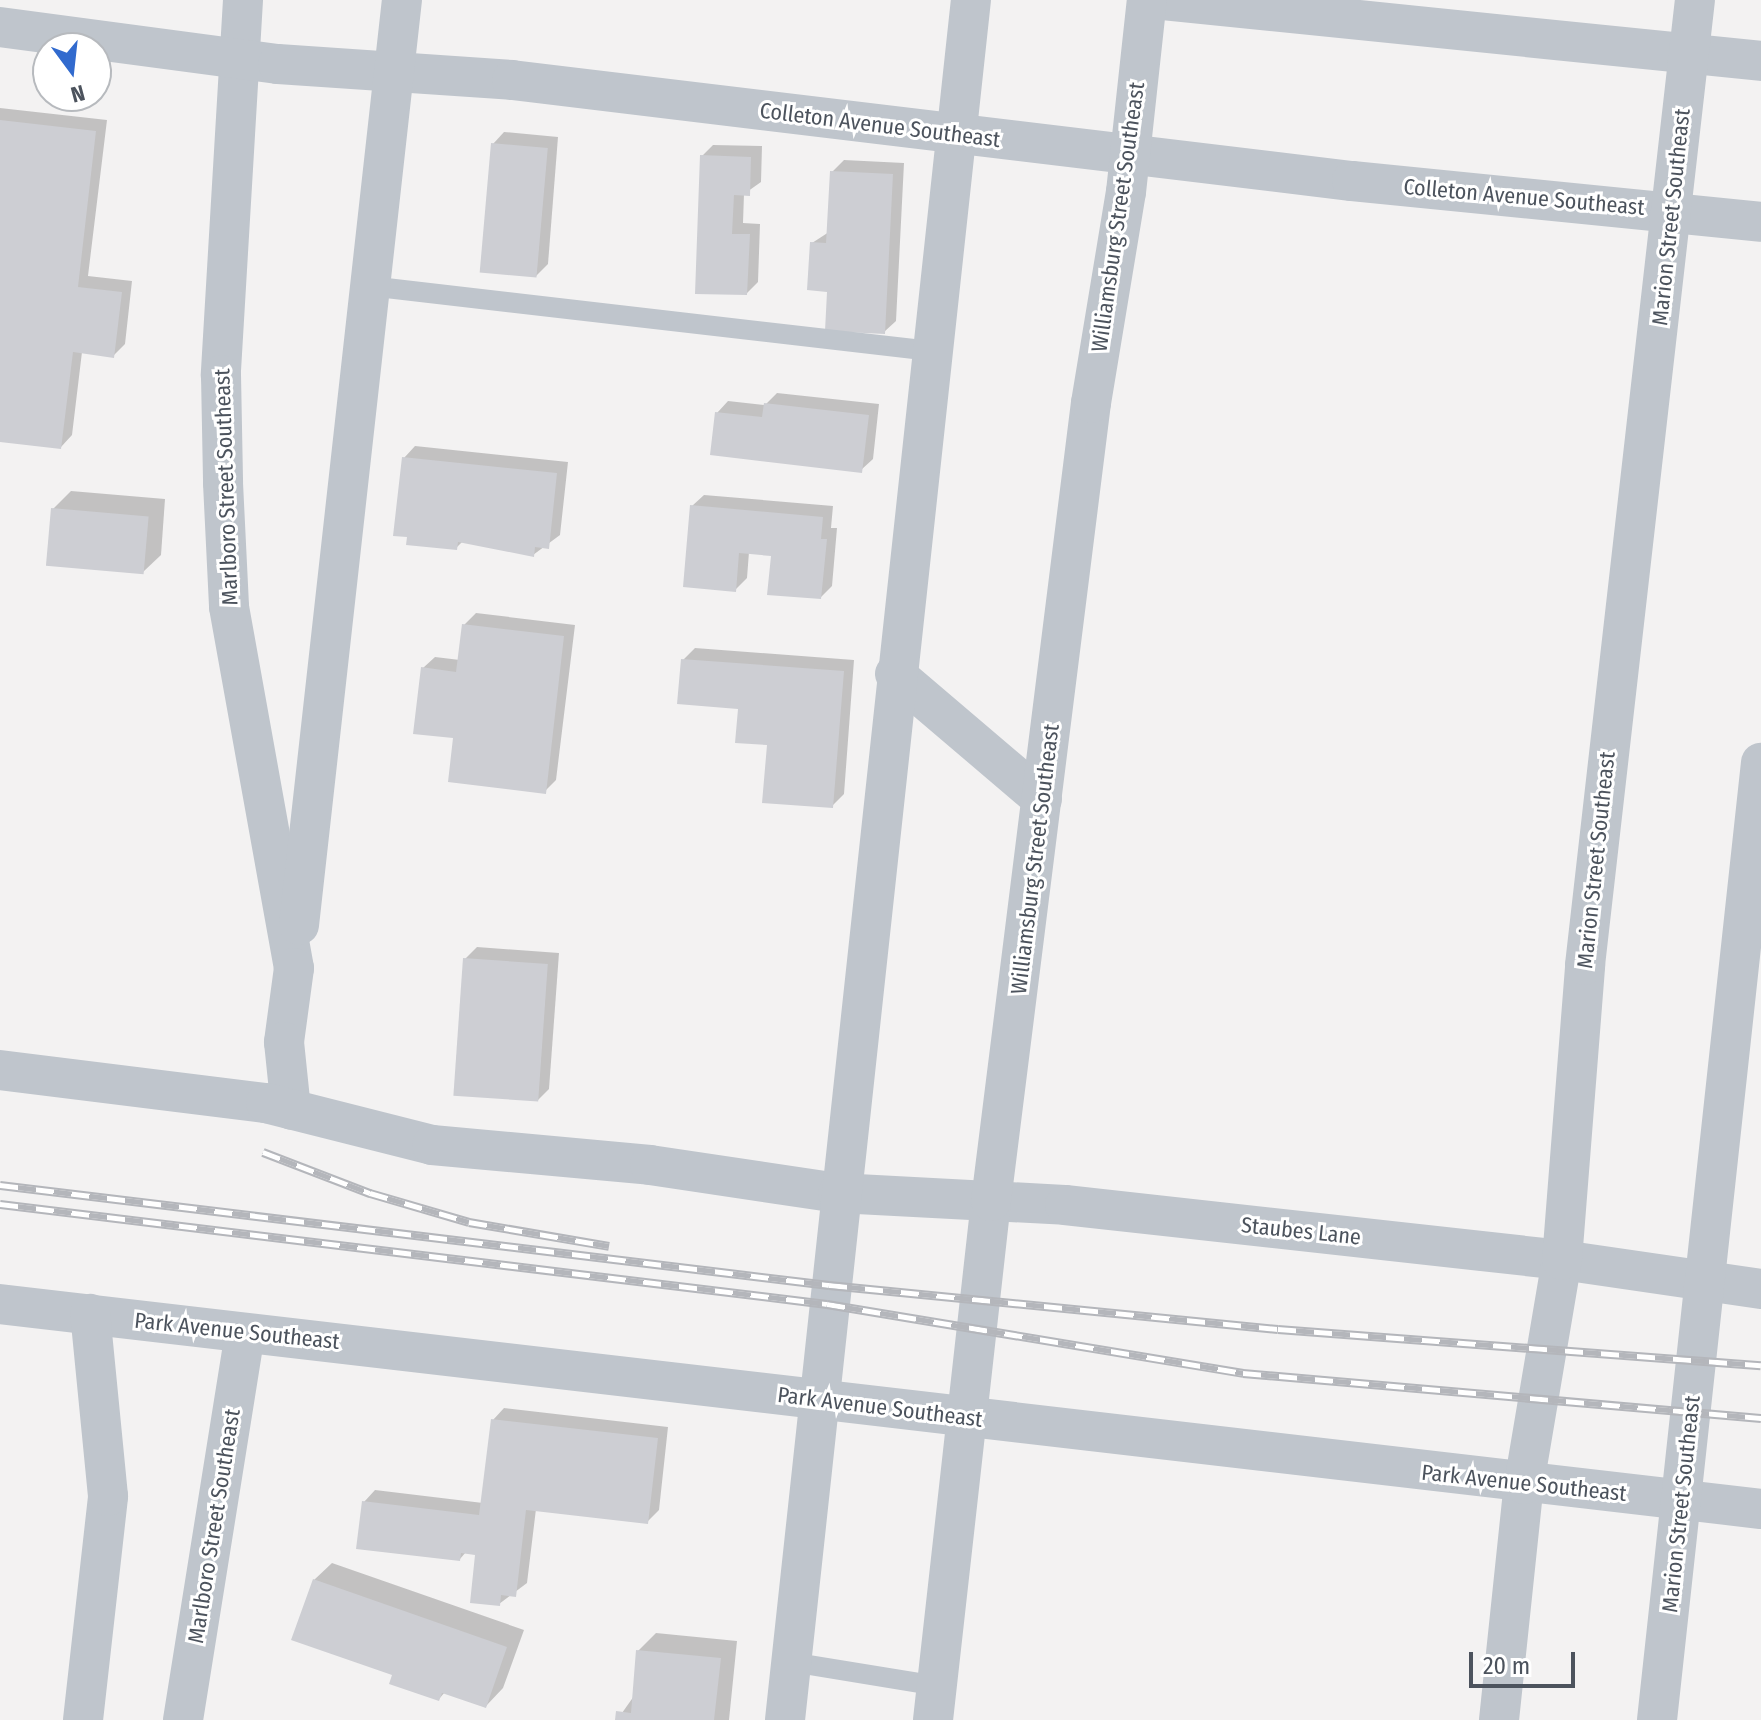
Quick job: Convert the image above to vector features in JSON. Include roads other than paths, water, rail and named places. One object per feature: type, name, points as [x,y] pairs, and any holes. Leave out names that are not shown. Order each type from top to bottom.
[{"type":"street","name":"Marlboro Street Southeast","points":[[243,0],[221,375],[229,607],[294,968]]},
{"type":"street","name":"Marlboro Street Southeast","points":[[291,1110],[284,1042],[402,0]]},
{"type":"street","points":[[785,1720],[838,1193],[971,0]]},
{"type":"street","name":"Williamsburg Street Southeast","points":[[935,1703],[970,1419],[991,1201],[1091,403],[1130,156],[1147,0]]},
{"type":"street","points":[[1163,0],[1761,61]]},
{"type":"street","name":"Marion Street Southeast","points":[[1499,1720],[1524,1484],[1562,1260],[1585,965],[1695,0]]},
{"type":"street","name":"Colleton Avenue Southeast","points":[[0,27],[238,58],[393,71],[1130,156],[1672,210],[1761,222]]},
{"type":"street","points":[[895,674],[1042,799]]},
{"type":"street","name":"Marion Street Southeast","points":[[1657,1720],[1761,763]]},
{"type":"street","points":[[0,1070],[291,1110],[432,1145],[650,1165],[838,1193]]},
{"type":"street","name":"Staubes Lane","points":[[838,1193],[991,1201],[1562,1260],[1761,1289]]},
{"type":"street","name":"Park Avenue Southeast","points":[[0,1304],[1524,1484],[1761,1509]]},
{"type":"street","points":[[83,1720],[108,1496],[90,1314]]},
{"type":"street","name":"Marlboro Street Southeast","points":[[183,1720],[245,1333]]},
{"type":"lane","points":[[369,286],[931,351]]},
{"type":"lane","points":[[791,1662],[935,1703]]},
{"type":"railway","points":[[263,1152],[370,1193],[469,1222],[609,1246]]},
{"type":"railway","points":[[0,1185],[829,1285],[1278,1329],[1761,1365]]},
{"type":"railway","points":[[0,1204],[827,1304],[1243,1373],[1761,1418]]}]
